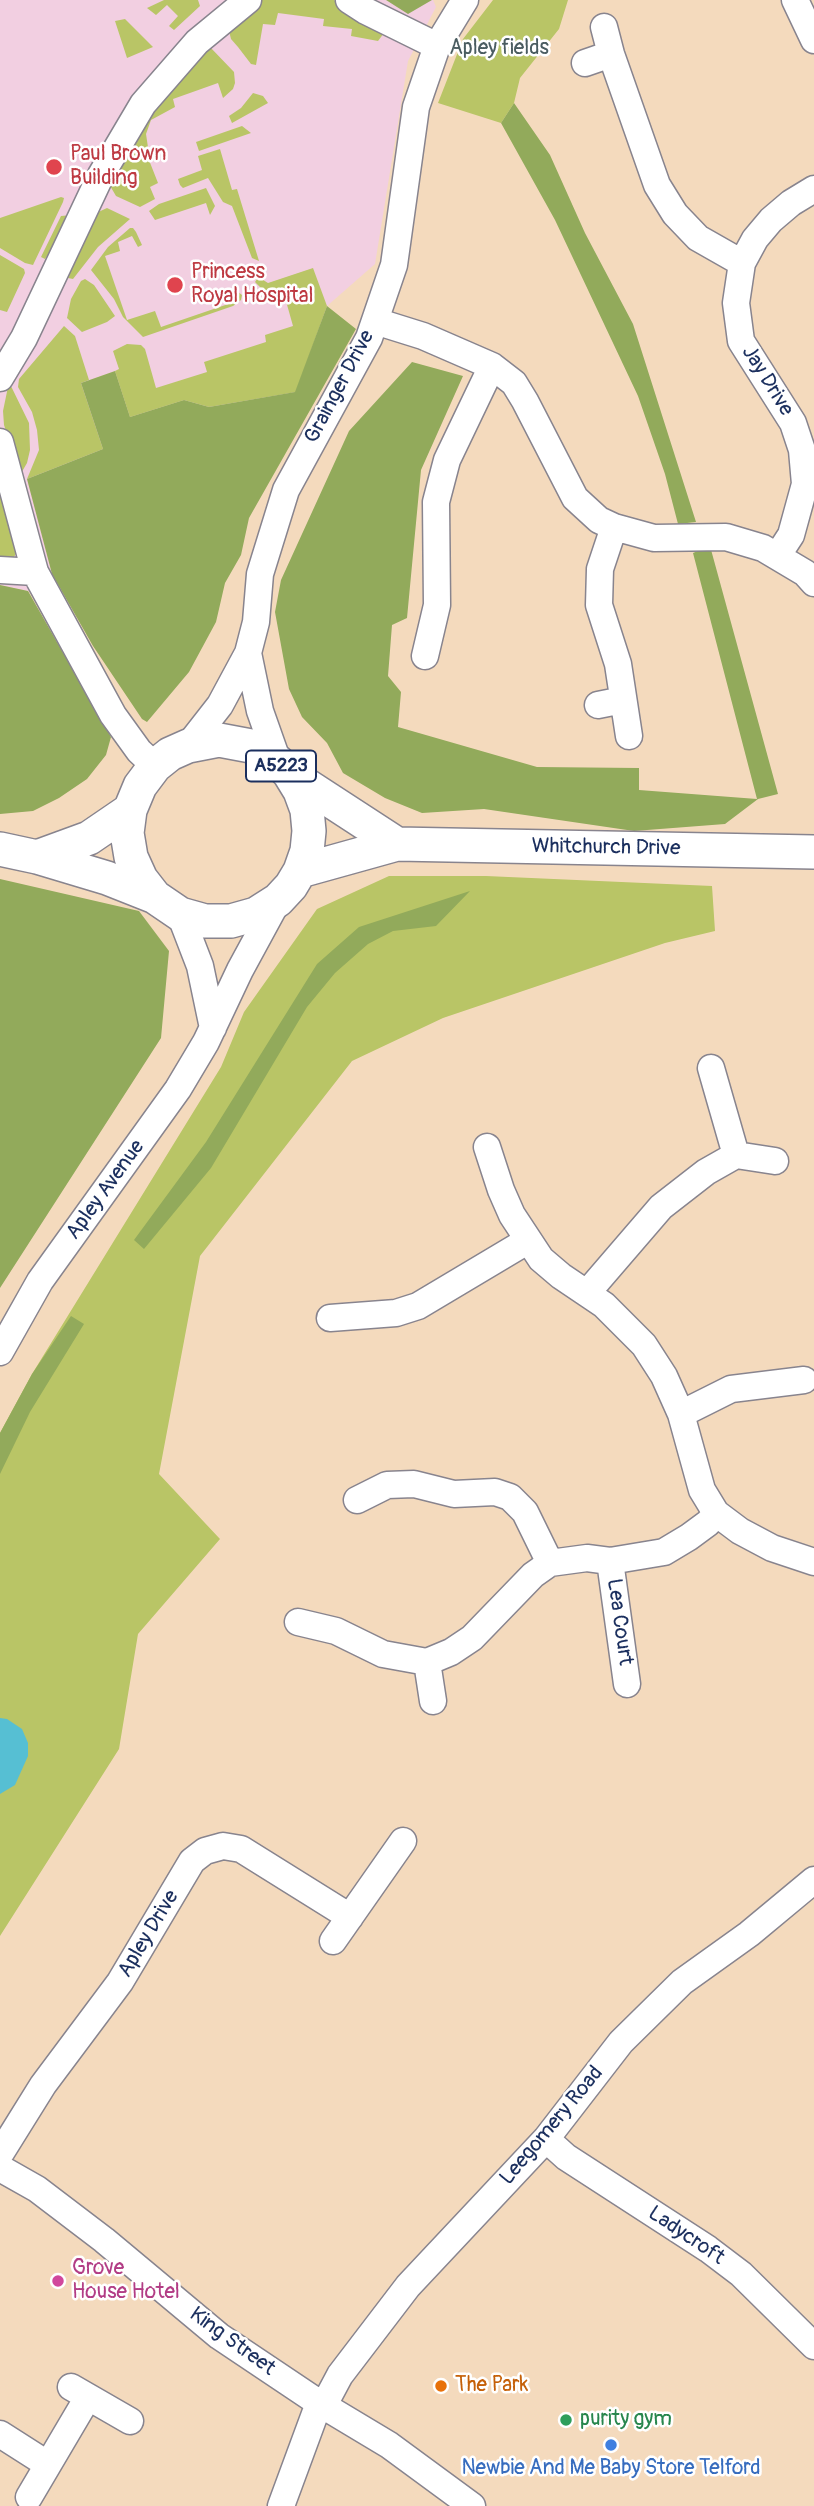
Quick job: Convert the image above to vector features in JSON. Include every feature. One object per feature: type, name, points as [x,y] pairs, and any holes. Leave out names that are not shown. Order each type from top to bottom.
[{"type":"main road","name":"A5223","points":[[168,906],[141,879],[131,857],[127,833],[130,810],[140,786],[155,766],[170,754],[188,746],[219,740],[251,746],[397,844]]},
{"type":"main road","name":"A5223","points":[[0,849],[107,878],[205,921],[231,921],[256,914],[278,900],[291,886],[307,851],[307,810],[300,791],[283,768]]},
{"type":"main road","name":"A5223","points":[[37,857],[89,838],[130,810]]},
{"type":"main road","name":"Whitchurch Drive","points":[[300,871],[397,844],[814,852]]},
{"type":"street","points":[[0,378],[24,338],[101,175],[143,104],[197,42],[248,0]]},
{"type":"street","points":[[349,0],[437,46]]},
{"type":"street","name":"Grainger Drive","points":[[188,746],[220,705],[248,653],[256,622],[260,574],[286,490],[369,338],[394,265],[416,107],[437,46],[465,0]]},
{"type":"street","points":[[795,0],[814,40]]},
{"type":"street","points":[[604,27],[657,185],[675,214],[698,238],[742,263]]},
{"type":"street","points":[[585,63],[611,54]]},
{"type":"street","name":"Jay Drive","points":[[778,555],[791,535],[805,484],[803,450],[793,423],[741,341],[736,303],[742,263],[755,239],[771,220],[791,203],[814,189]]},
{"type":"street","points":[[374,321],[423,336],[492,366],[514,383],[575,498],[599,520],[654,538],[726,537],[778,555],[805,573],[814,583]]},
{"type":"street","points":[[425,656],[437,605],[436,502],[447,460],[492,366]]},
{"type":"street","points":[[0,442],[35,572],[113,715],[139,751],[155,766]]},
{"type":"street","points":[[614,527],[600,569],[599,605],[618,664],[611,703],[629,736]]},
{"type":"street","points":[[0,570],[35,572]]},
{"type":"street","name":"Grainger Drive","points":[[248,653],[260,711],[283,768]]},
{"type":"street","name":"Apley Avenue","points":[[0,1352],[40,1280],[178,1089],[213,1028],[240,970],[278,900]]},
{"type":"street","points":[[168,906],[200,967],[213,1028]]},
{"type":"street","points":[[712,1068],[736,1154]]},
{"type":"street","points":[[487,1147],[501,1191],[527,1241],[541,1259],[561,1276],[604,1305],[644,1345],[664,1376],[681,1414],[702,1490],[716,1513],[740,1531],[772,1548],[814,1562]]},
{"type":"street","points":[[587,1293],[661,1207],[706,1172],[736,1154],[775,1161]]},
{"type":"street","points":[[330,1318],[396,1313],[418,1306],[527,1241]]},
{"type":"street","points":[[681,1414],[731,1389],[804,1380]]},
{"type":"street","points":[[358,1500],[387,1485],[414,1484],[454,1494],[495,1492],[510,1497],[525,1512],[550,1563]]},
{"type":"street","points":[[298,1622],[336,1631],[383,1654],[427,1661],[451,1652],[472,1638],[533,1575],[550,1563],[587,1558],[610,1560],[664,1552],[689,1537],[716,1513]]},
{"type":"street","name":"Lea Court","points":[[610,1560],[627,1684]]},
{"type":"street","points":[[427,1661],[432,1701]]},
{"type":"street","points":[[333,1941],[403,1841]]},
{"type":"street","name":"Apley Drive","points":[[0,2154],[43,2085],[120,1982],[192,1861],[205,1851],[223,1846],[241,1849],[350,1917]]},
{"type":"street","name":"Leegomery Road","points":[[281,2506],[321,2404],[408,2286],[546,2139],[621,2042],[660,2003],[814,1880]]},
{"type":"street","name":"Ladycroft","points":[[546,2139],[566,2157],[708,2249],[741,2274],[814,2346]]},
{"type":"street","name":"King Street","points":[[0,2168],[37,2189],[104,2240],[219,2336],[388,2445],[465,2504]]},
{"type":"street","points":[[29,2497],[80,2392],[130,2421]]},
{"type":"street","points":[[0,2434],[47,2464]]},
{"type":"shaded area","name":"Princess Royal Hospital","points":[[0,0],[433,0],[436,7],[408,61],[375,264],[327,306],[296,392],[209,407],[184,400],[115,371],[82,383],[103,449],[27,479],[52,574],[28,591],[0,585]]},
{"type":"green space","points":[[164,0],[198,0],[200,6],[174,30],[169,26],[178,16],[167,5],[156,15],[147,8]]},
{"type":"green space","points":[[257,0],[334,0],[384,33],[378,41],[351,36],[352,29],[323,26],[324,19],[278,13],[275,25],[263,24],[256,65],[251,64],[231,39],[229,31]]},
{"type":"green space","points":[[386,0],[432,0],[408,14]]},
{"type":"green space","name":"Apley fields","points":[[493,0],[568,0],[559,29],[520,78],[514,103],[501,123],[438,103],[463,39]]},
{"type":"green space","points":[[125,19],[153,47],[127,58],[115,21]]},
{"type":"green space","points":[[210,47],[234,72],[233,89],[223,98],[218,83],[173,99],[175,107],[151,120],[146,134],[147,155],[158,183],[150,187],[155,199],[140,207],[116,196],[109,184],[146,109]]},
{"type":"green space","points":[[253,93],[263,96],[268,103],[232,123],[229,116],[241,108]]},
{"type":"green space","points":[[514,103],[550,155],[585,233],[633,324],[696,522],[678,524],[665,474],[638,396],[555,220],[501,123]]},
{"type":"green space","points":[[242,126],[251,133],[199,151],[196,142]]},
{"type":"green space","points":[[220,149],[232,190],[237,189],[259,261],[252,258],[232,206],[223,202],[208,178],[183,188],[180,185],[178,179],[202,170],[198,156]]},
{"type":"green space","points":[[206,188],[215,206],[210,215],[206,203],[155,220],[149,211],[159,204]]},
{"type":"green space","points":[[64,198],[63,202],[33,265],[0,248],[0,218]]},
{"type":"green space","points":[[107,208],[130,219],[98,247],[73,279],[68,278],[74,255],[94,214]]},
{"type":"green space","points":[[72,215],[45,259],[41,257],[61,216]]},
{"type":"green space","points":[[130,228],[136,232],[142,245],[138,247],[132,236],[118,242],[120,251],[105,256],[127,320],[155,311],[161,327],[237,301],[233,288],[242,295],[241,300],[233,306],[143,337],[123,317],[114,299],[91,270],[108,247]]},
{"type":"green space","points":[[0,255],[24,269],[25,273],[7,312],[0,310]]},
{"type":"green space","points":[[313,268],[327,306],[296,392],[209,407],[184,400],[130,417],[115,371],[119,369],[113,351],[127,344],[141,345],[145,349],[156,388],[207,372],[204,362],[266,342],[265,335],[293,326],[284,294],[272,297],[255,282],[257,279],[268,283]]},
{"type":"green space","points":[[85,279],[94,285],[115,316],[82,332],[67,318],[71,299],[81,281]]},
{"type":"green space","points":[[327,306],[356,329],[249,518],[241,555],[225,583],[216,622],[189,672],[147,722],[142,719],[93,646],[52,574],[27,479],[103,449],[81,383],[115,371],[130,417],[184,400],[209,407],[295,392]]},
{"type":"green space","points":[[64,326],[75,336],[89,380],[81,383],[103,449],[27,479],[39,450],[32,412],[18,387],[19,379]]},
{"type":"green space","points":[[412,362],[463,376],[421,470],[407,618],[392,625],[388,676],[401,692],[398,727],[537,767],[639,768],[639,790],[757,799],[693,553],[710,546],[778,794],[758,799],[725,824],[634,831],[484,809],[422,813],[385,798],[343,773],[327,743],[302,717],[289,689],[275,612],[281,580],[349,431]]},
{"type":"green space","points":[[9,382],[29,423],[30,450],[20,475],[4,425],[3,411]]},
{"type":"green space","points":[[0,477],[18,550],[14,557],[0,562]]},
{"type":"green space","points":[[0,585],[28,591],[111,737],[106,755],[87,779],[33,811],[0,814]]},
{"type":"green space","points":[[389,876],[486,876],[712,886],[715,931],[665,943],[443,1018],[352,1061],[200,1256],[159,1474],[220,1539],[138,1634],[119,1749],[0,1936],[0,1433],[32,1374],[221,1067],[244,1012],[317,909]]},
{"type":"green space","points":[[0,879],[139,911],[169,951],[161,1038],[0,1288]]},
{"type":"green space","points":[[470,891],[436,926],[393,931],[368,944],[335,973],[307,1007],[211,1168],[144,1249],[134,1240],[206,1142],[317,964],[359,927]]},
{"type":"green space","points":[[71,1316],[84,1324],[30,1412],[0,1474],[0,1433],[32,1374]]},
{"type":"water","points":[[0,1718],[7,1719],[22,1729],[28,1743],[28,1756],[15,1785],[0,1794]]},
{"type":"place","name":"Paul Brown Building","points":[[54,167]]},
{"type":"place","name":"Princess Royal Hospital","points":[[175,285]]},
{"type":"place","name":"Grove House Hotel","points":[[58,2281]]},
{"type":"place","name":"The Park","points":[[441,2386]]},
{"type":"place","name":"purity gym","points":[[566,2420]]},
{"type":"place","name":"Newbie And Me Baby Store Telford","points":[[611,2445]]}]
